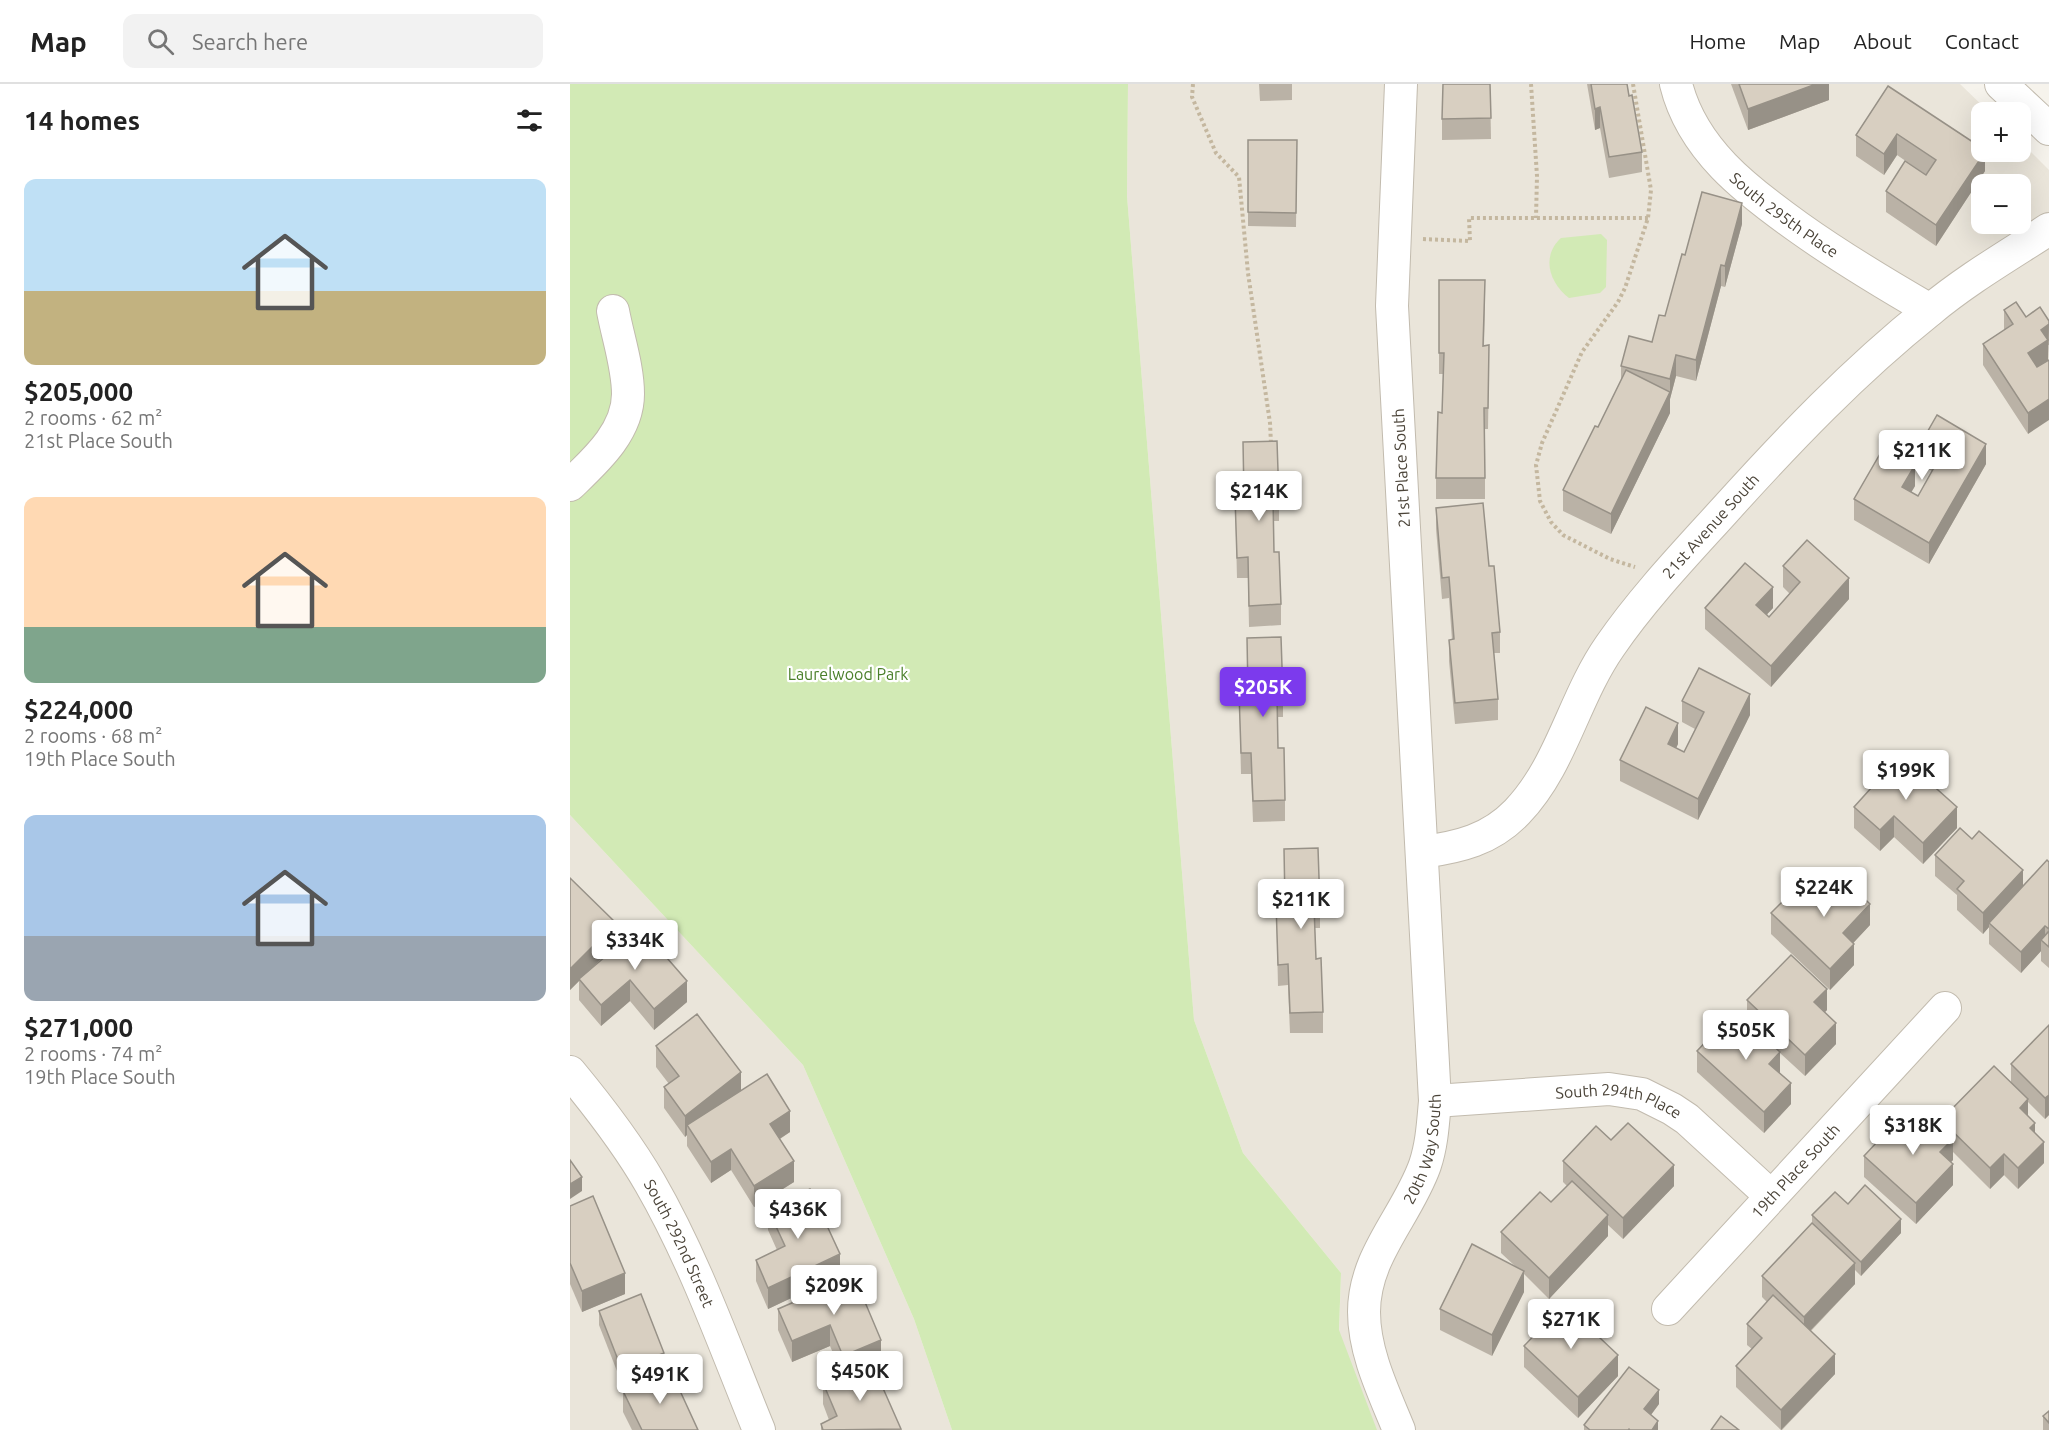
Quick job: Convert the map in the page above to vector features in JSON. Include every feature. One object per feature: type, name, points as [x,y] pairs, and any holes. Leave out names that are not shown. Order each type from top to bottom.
[{"type":"street","name":"21st Place South","points":[[1401,84],[1392,306],[1423,852]]},
{"type":"street","name":"South 295th Place","points":[[1676,84],[1694,128],[1705,145],[1732,176],[1810,236],[1930,310]]},
{"type":"street","points":[[2001,84],[2049,129]]},
{"type":"street","name":"21st Avenue South","points":[[1423,852],[1458,847],[1489,834],[1516,813],[1550,767],[1587,682],[1627,622],[1796,432],[1869,362],[1930,310],[2049,229]]},
{"type":"street","points":[[570,485],[605,449],[618,429],[625,411],[627,384],[613,311]]},
{"type":"street","name":"20th Way South","points":[[1400,1430],[1370,1350],[1365,1329],[1365,1295],[1373,1262],[1411,1196],[1425,1165],[1432,1137],[1435,1101],[1423,852]]},
{"type":"street","name":"19th Place South","points":[[1668,1309],[1945,1008]]},
{"type":"street","name":"South 292nd Street","points":[[570,1072],[622,1140],[662,1205],[698,1280],[759,1430]]},
{"type":"street","name":"South 294th Place","points":[[1435,1101],[1609,1089],[1642,1094],[1659,1101],[1687,1119],[1771,1196]]},
{"type":"path","points":[[1193,84],[1192,97],[1216,153],[1239,177],[1248,273],[1272,450]]},
{"type":"path","points":[[1531,84],[1537,176],[1536,218]]},
{"type":"path","points":[[1633,84],[1651,190],[1648,218],[1625,288],[1618,302],[1582,352],[1542,443],[1536,465],[1540,501],[1551,522],[1563,535],[1610,559],[1636,567]]},
{"type":"path","points":[[1396,237],[1470,241],[1469,218],[1648,218]]},
{"type":"shaded area","points":[[1128,84],[1960,84],[1979,102],[1971,102],[1971,162],[2031,162],[2031,152],[2049,170],[2049,1430],[1350,1430],[1337,1396],[1341,1273],[1243,1153],[1194,1020],[1127,196]]},
{"type":"shaded area","points":[[570,815],[803,1065],[914,1319],[952,1430],[570,1430]]},
{"type":"green space","name":"Laurelwood Park","points":[[570,84],[1128,84],[1127,196],[1194,1020],[1243,1153],[1341,1273],[1339,1330],[1377,1430],[952,1430],[914,1319],[803,1065],[570,815]]},
{"type":"green space","points":[[1601,234],[1607,240],[1606,287],[1600,293],[1569,298],[1556,285],[1552,277],[1549,261],[1555,245],[1561,238]]},
{"type":"building","points":[[1443,84],[1490,84],[1491,118],[1442,119]]},
{"type":"building","points":[[1591,84],[1627,84],[1629,96],[1632,95],[1642,152],[1609,157],[1600,107],[1595,109]]},
{"type":"building","points":[[1739,84],[1816,84],[1748,109]]},
{"type":"building","points":[[1888,86],[1971,141],[1971,162],[1978,162],[1936,225],[1886,191],[1905,161],[1926,175],[1936,160],[1897,134],[1884,154],[1856,135]]},
{"type":"building","points":[[1248,140],[1297,140],[1296,213],[1248,212]]},
{"type":"building","points":[[1702,192],[1742,203],[1725,266],[1721,265],[1696,360],[1676,355],[1670,379],[1621,366],[1629,336],[1652,342],[1659,315],[1665,316]]},
{"type":"building","points":[[1439,280],[1485,280],[1483,346],[1489,345],[1488,408],[1484,408],[1485,478],[1436,478],[1438,412],[1442,413],[1444,353],[1439,353]]},
{"type":"building","points":[[2016,302],[2026,317],[2040,307],[2049,321],[2049,324],[2041,330],[2048,340],[2028,353],[2037,367],[2049,360],[2049,399],[2028,413],[1983,344],[2013,324],[2004,310]]},
{"type":"building","points":[[1626,370],[1670,392],[1611,514],[1563,490]]},
{"type":"building","points":[[1937,415],[1986,444],[1929,543],[1854,499],[1884,447],[1915,465],[1902,487],[1918,496],[1941,455],[1921,443]]},
{"type":"building","points":[[1277,441],[1279,500],[1273,500],[1274,552],[1279,552],[1281,604],[1249,606],[1248,557],[1237,558],[1235,497],[1244,496],[1243,442]]},
{"type":"building","points":[[1483,503],[1489,566],[1494,566],[1500,632],[1492,633],[1498,699],[1455,703],[1449,640],[1454,639],[1449,577],[1442,578],[1436,508]]},
{"type":"building","points":[[1807,540],[1849,578],[1771,666],[1705,608],[1745,563],[1773,587],[1756,605],[1769,617],[1800,582],[1783,566]]},
{"type":"building","points":[[1281,637],[1283,696],[1277,696],[1278,748],[1284,748],[1285,800],[1253,801],[1251,753],[1241,753],[1239,692],[1248,692],[1247,638]]},
{"type":"building","points":[[1699,668],[1750,694],[1698,799],[1620,760],[1646,707],[1678,723],[1668,744],[1684,752],[1704,712],[1682,701]]},
{"type":"building","points":[[1900,756],[1957,807],[1923,843],[1894,816],[1880,830],[1854,807]]},
{"type":"building","points":[[1960,828],[1972,839],[1979,831],[2023,870],[1983,913],[1957,889],[1964,881],[1935,855]]},
{"type":"building","points":[[1318,848],[1320,907],[1314,907],[1316,959],[1321,958],[1323,1012],[1290,1013],[1288,964],[1278,965],[1276,903],[1285,903],[1284,849]]},
{"type":"building","points":[[2047,860],[2049,862],[2049,929],[2045,926],[2021,952],[1989,923]]},
{"type":"building","points":[[1835,870],[1870,904],[1843,933],[1854,944],[1830,969],[1771,913],[1791,893],[1798,900],[1810,888],[1814,892]]},
{"type":"building","points":[[570,878],[616,923],[570,969]]},
{"type":"building","points":[[640,927],[687,981],[654,1009],[630,980],[601,1005],[579,979]]},
{"type":"building","points":[[2049,931],[2049,947],[2041,940]]},
{"type":"building","points":[[1791,955],[1827,989],[1814,1002],[1836,1023],[1805,1055],[1747,1000]]},
{"type":"building","points":[[1735,1011],[1780,1052],[1769,1064],[1791,1083],[1764,1112],[1697,1051]]},
{"type":"building","points":[[697,1014],[741,1072],[685,1116],[664,1087],[679,1076],[656,1046]]},
{"type":"building","points":[[2049,1025],[2049,1095],[2045,1098],[2011,1064]]},
{"type":"building","points":[[1994,1066],[2028,1099],[2020,1108],[2035,1123],[2030,1128],[2044,1142],[2018,1168],[2004,1154],[1990,1168],[1941,1120]]},
{"type":"building","points":[[767,1074],[790,1111],[770,1124],[794,1161],[754,1186],[731,1149],[711,1162],[687,1125]]},
{"type":"building","points":[[1923,1111],[1953,1139],[1940,1152],[1953,1164],[1916,1203],[1864,1156],[1892,1126],[1901,1135]]},
{"type":"building","points":[[1628,1123],[1674,1165],[1623,1218],[1563,1161],[1596,1126],[1611,1140]]},
{"type":"building","points":[[570,1160],[582,1177],[570,1184]]},
{"type":"building","points":[[1572,1181],[1608,1215],[1549,1278],[1501,1232],[1540,1192],[1551,1202]]},
{"type":"building","points":[[1865,1185],[1901,1219],[1861,1262],[1812,1215],[1835,1192],[1848,1204]]},
{"type":"building","points":[[810,1189],[840,1254],[768,1288],[756,1260],[785,1246],[768,1209]]},
{"type":"building","points":[[593,1196],[625,1273],[582,1291],[570,1263],[570,1206]]},
{"type":"building","points":[[1812,1223],[1855,1263],[1804,1317],[1762,1276]]},
{"type":"building","points":[[1472,1244],[1524,1271],[1492,1335],[1440,1309]]},
{"type":"building","points":[[854,1276],[881,1340],[843,1356],[830,1325],[792,1341],[778,1309]]},
{"type":"building","points":[[641,1294],[664,1353],[622,1370],[599,1311]]},
{"type":"building","points":[[1773,1295],[1835,1354],[1781,1410],[1736,1366],[1762,1338],[1747,1324]]},
{"type":"building","points":[[1564,1304],[1618,1355],[1578,1397],[1524,1346]]},
{"type":"building","points":[[871,1361],[901,1429],[823,1430],[821,1424],[837,1416],[823,1383]]},
{"type":"building","points":[[1629,1367],[1659,1390],[1644,1409],[1658,1421],[1652,1430],[1590,1430],[1584,1425]]},
{"type":"building","points":[[670,1369],[698,1430],[642,1430],[623,1391]]},
{"type":"building","points":[[2049,1411],[2049,1423],[2043,1416]]},
{"type":"building","points":[[1721,1416],[1739,1430],[1711,1430]]}]
